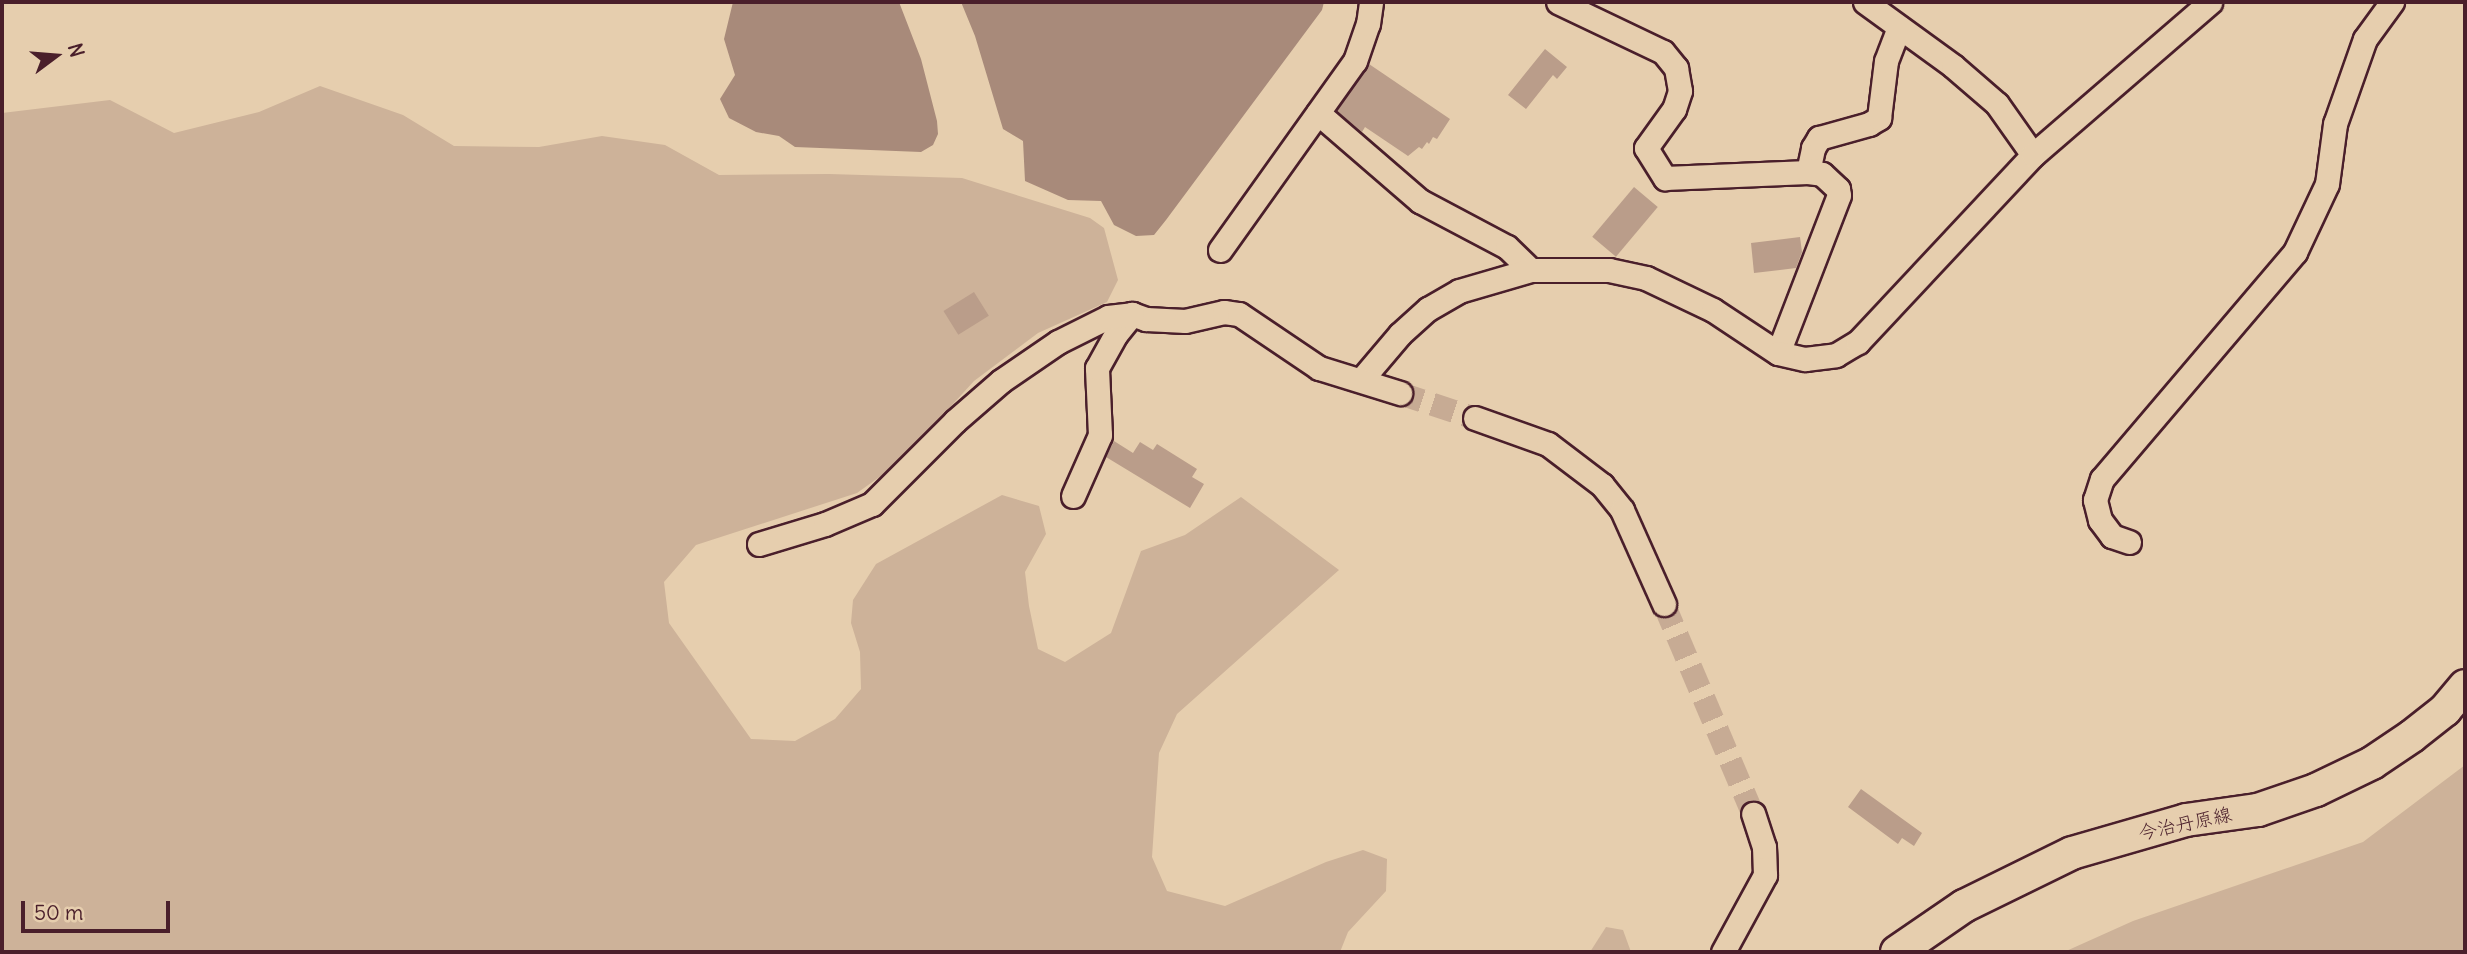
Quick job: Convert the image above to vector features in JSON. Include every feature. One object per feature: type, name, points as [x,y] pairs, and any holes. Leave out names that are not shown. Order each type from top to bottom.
[{"type":"main road","name":"今治丹原線","points":[[1897,952],[1964,906],[2071,853],[2186,821],[2258,810],[2316,790],[2372,763],[2412,736],[2445,710],[2465,686]]},
{"type":"street","points":[[1220,250],[1354,61],[1368,24],[1371,2]]},
{"type":"street","points":[[1558,2],[1663,52],[1676,68],[1680,91],[1674,109],[1647,148],[1665,178],[1808,172],[1822,174],[1839,189],[1778,353]]},
{"type":"street","points":[[1865,2],[1953,66],[1997,104],[2033,155]]},
{"type":"street","points":[[1361,380],[1400,334],[1428,309],[1459,291],[1531,270],[1609,270],[1646,278],[1713,310],[1778,353],[1805,359],[1836,355],[1858,342],[2033,155],[2210,2]]},
{"type":"street","points":[[2129,542],[2112,536],[2100,520],[2095,500],[2102,479],[2295,252],[2327,184],[2335,124],[2365,39],[2392,2]]},
{"type":"street","points":[[1808,172],[1813,148],[1819,138],[1879,118],[1886,61],[1899,27]]},
{"type":"street","points":[[1318,113],[1420,201],[1507,247],[1531,270]]},
{"type":"street","points":[[759,544],[825,524],[872,504],[954,421],[1002,381],[1058,342],[1108,317],[1132,314],[1146,319],[1185,321],[1224,312],[1239,314],[1319,368],[1400,393]]},
{"type":"street","points":[[1073,496],[1100,435],[1097,368],[1116,334],[1132,314]]},
{"type":"street","points":[[1475,418],[1548,444],[1602,485],[1622,510],[1664,604]]},
{"type":"street","points":[[1723,952],[1765,875],[1764,847],[1753,814]]},
{"type":"shaded area","points":[[733,2],[899,2],[921,59],[937,121],[938,134],[933,145],[921,152],[795,147],[779,136],[756,132],[729,118],[720,99],[735,75],[724,39]]},
{"type":"shaded area","points":[[961,2],[1324,2],[1322,10],[1154,235],[1136,236],[1114,225],[1101,201],[1068,200],[1025,181],[1023,141],[1003,129],[975,36]]},
{"type":"shaded area","points":[[320,86],[403,115],[454,146],[539,147],[602,136],[665,145],[719,175],[829,174],[962,178],[1090,218],[1104,228],[1118,280],[1107,302],[1038,333],[974,381],[899,463],[857,493],[696,545],[664,582],[669,623],[751,739],[795,741],[835,719],[861,689],[860,652],[851,623],[853,600],[876,564],[1002,495],[1039,506],[1046,534],[1025,572],[1029,606],[1038,649],[1065,662],[1111,633],[1141,551],[1185,535],[1241,497],[1339,570],[1177,714],[1159,753],[1152,857],[1167,891],[1225,906],[1326,862],[1363,850],[1387,859],[1386,891],[1348,932],[1340,952],[2,952],[2,113],[110,100],[174,133],[259,112]]},
{"type":"shaded area","points":[[2465,765],[2465,952],[2064,952],[2133,921],[2363,842]]},
{"type":"shaded area","points":[[1606,927],[1623,930],[1631,952],[1590,952]]},
{"type":"building","points":[[1545,49],[1567,67],[1557,79],[1553,75],[1526,109],[1508,95]]},
{"type":"building","points":[[1369,64],[1450,119],[1437,139],[1433,137],[1429,144],[1427,142],[1422,149],[1419,147],[1408,156],[1365,127],[1362,132],[1337,111]]},
{"type":"building","points":[[1634,187],[1658,207],[1616,257],[1592,237]]},
{"type":"building","points":[[1800,237],[1802,252],[1796,268],[1754,273],[1751,243]]},
{"type":"building","points":[[974,292],[989,316],[958,335],[943,311]]},
{"type":"building","points":[[1114,441],[1133,453],[1140,442],[1153,450],[1157,444],[1197,469],[1192,477],[1204,484],[1190,508],[1106,457]]},
{"type":"building","points":[[1861,789],[1922,833],[1914,846],[1902,838],[1898,844],[1848,807]]},
{"type":"tunnel","points":[[1400,393],[1475,418]]},
{"type":"tunnel","points":[[1664,604],[1753,814]]}]
